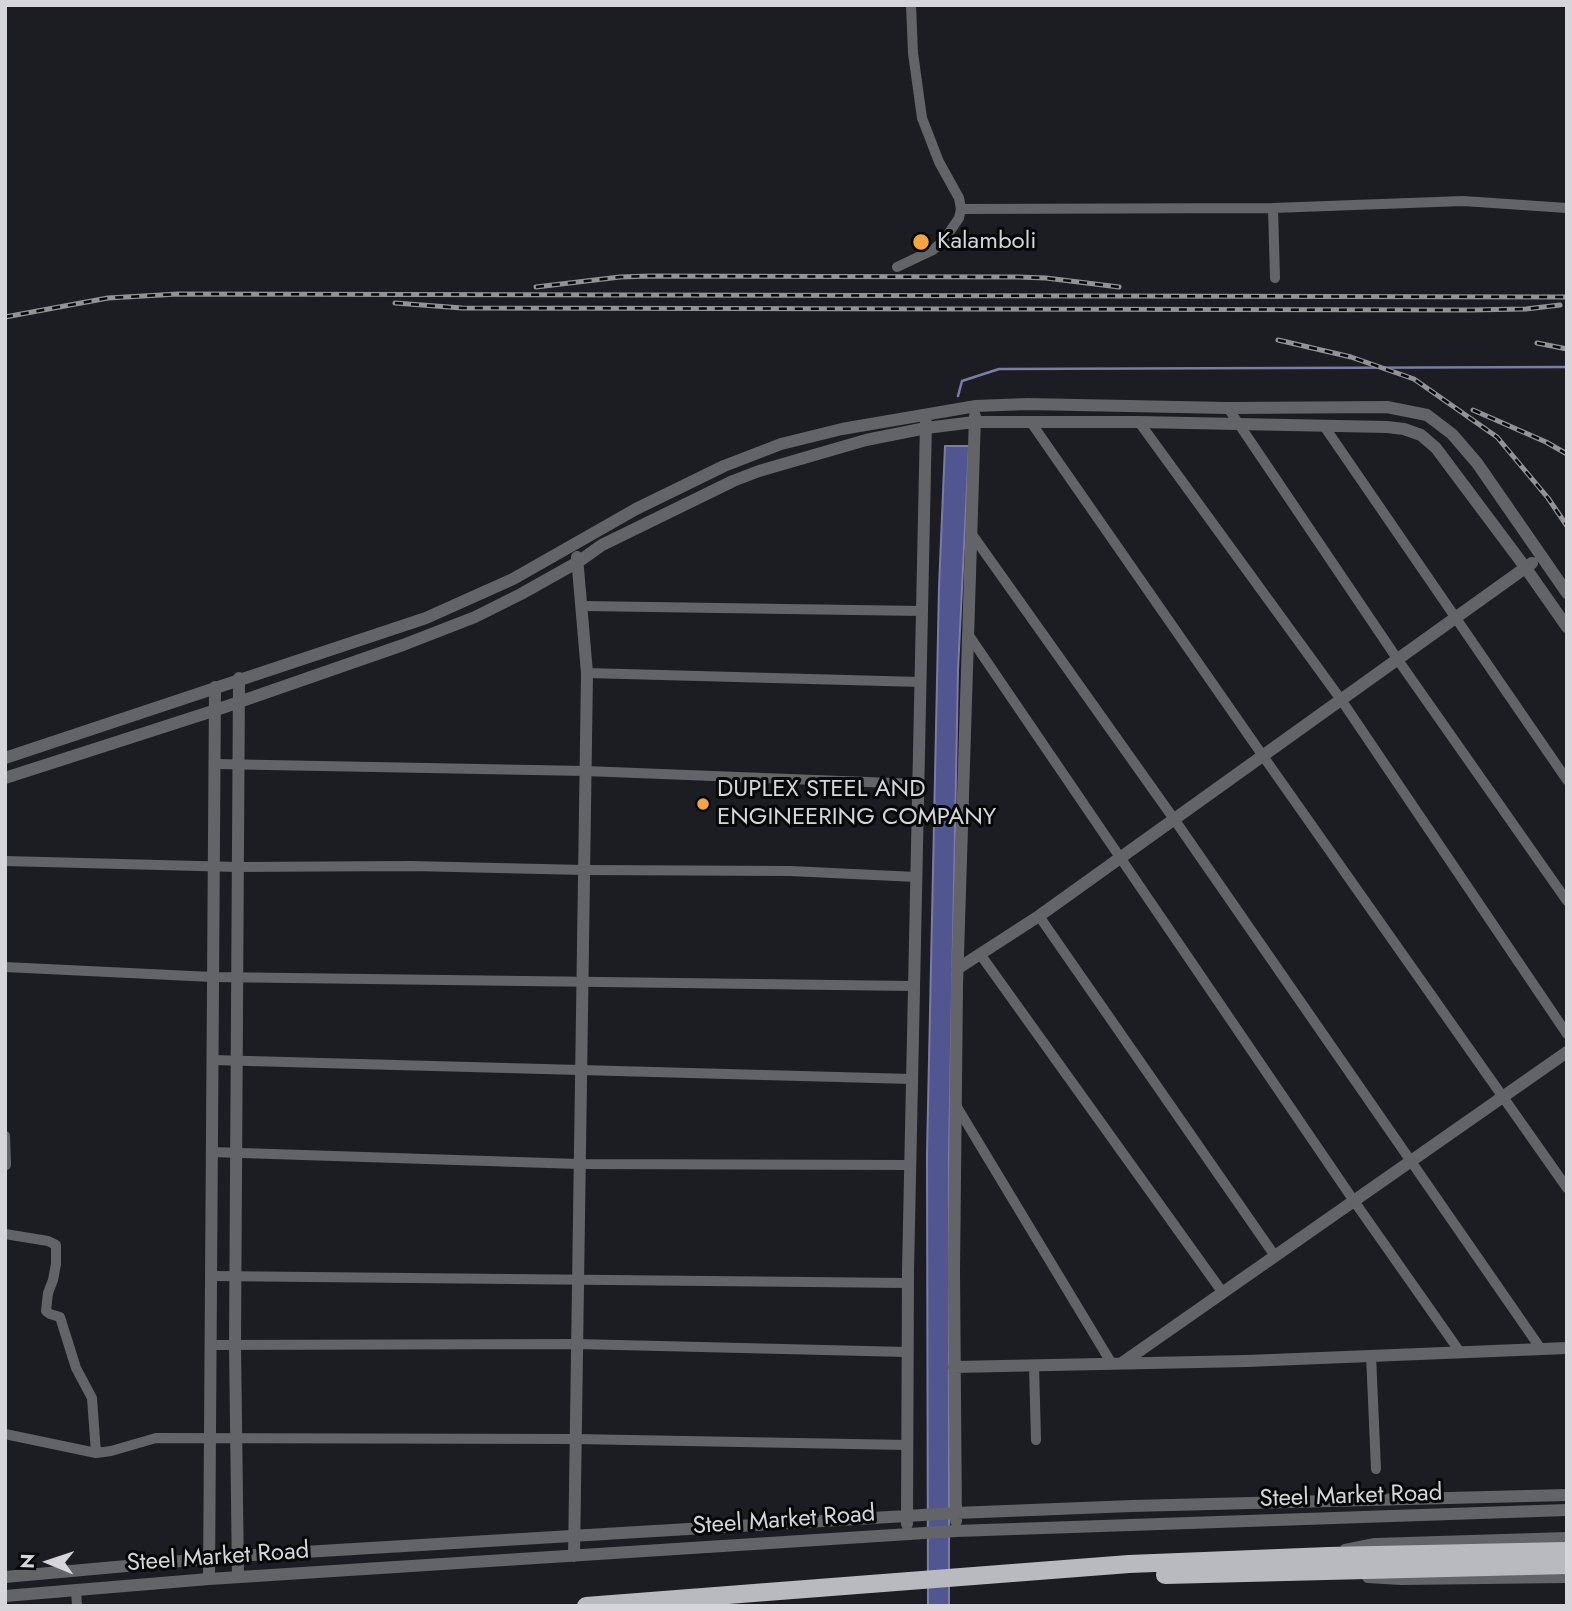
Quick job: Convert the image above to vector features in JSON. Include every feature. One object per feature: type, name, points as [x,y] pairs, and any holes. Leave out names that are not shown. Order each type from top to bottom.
[{"type":"highway","points":[[1326,1563],[1567,1551]]},
{"type":"highway","points":[[586,1606],[968,1582],[1129,1564],[1567,1565]]},
{"type":"highway","points":[[732,1606],[903,1587]]},
{"type":"street","points":[[897,267],[939,245],[954,226],[961,209],[959,198],[939,162],[922,118],[913,53],[911,5]]},
{"type":"street","points":[[961,209],[1273,208],[1451,201],[1567,208]]},
{"type":"street","points":[[1273,208],[1275,278]]},
{"type":"street","points":[[5,758],[426,618],[513,579],[636,509],[702,477],[781,444],[842,429],[970,407],[1027,404],[1228,408],[1387,407],[1427,415],[1452,434],[1476,463],[1567,593]]},
{"type":"street","points":[[956,1531],[954,1367],[957,969],[971,533],[970,407]]},
{"type":"street","points":[[1228,408],[1398,660],[1567,901]]},
{"type":"street","points":[[906,1535],[909,1165],[928,413]]},
{"type":"street","points":[[1030,421],[1567,1188]]},
{"type":"street","points":[[5,778],[216,710],[475,617],[578,562],[602,545],[733,481],[780,464],[866,440],[969,423],[1030,421],[1387,426],[1420,435],[1436,448],[1567,627]]},
{"type":"street","points":[[1139,422],[1342,701],[1567,1034]]},
{"type":"street","points":[[1324,426],[1567,780]]},
{"type":"street","points":[[971,533],[1541,1349]]},
{"type":"street","points":[[573,1556],[587,673],[576,543]]},
{"type":"street","points":[[957,969],[1039,916],[1542,557]]},
{"type":"street","points":[[583,606],[922,611]]},
{"type":"street","points":[[968,634],[1354,1201],[1461,1352]]},
{"type":"street","points":[[587,673],[921,682]]},
{"type":"street","points":[[238,1577],[234,1438],[239,678]]},
{"type":"street","points":[[209,1579],[215,687]]},
{"type":"street","points":[[215,764],[585,771],[918,784]]},
{"type":"street","points":[[5,861],[237,867],[411,866],[790,871],[916,877]]},
{"type":"street","points":[[1039,916],[1275,1256]]},
{"type":"street","points":[[980,954],[1223,1293]]},
{"type":"street","points":[[5,967],[236,978],[913,986]]},
{"type":"street","points":[[1117,1363],[1223,1293],[1567,1052]]},
{"type":"street","points":[[212,1059],[581,1072],[911,1079]]},
{"type":"street","points":[[957,1107],[1117,1363]]},
{"type":"street","points":[[5,1136],[6,1166]]},
{"type":"street","points":[[211,1152],[579,1164],[909,1165]]},
{"type":"street","points":[[5,1234],[48,1241],[56,1245],[56,1264],[48,1293],[47,1311],[60,1317],[76,1368],[92,1398],[96,1453]]},
{"type":"street","points":[[211,1276],[908,1283]]},
{"type":"street","points":[[210,1345],[577,1344],[907,1352]]},
{"type":"street","points":[[954,1367],[1567,1348]]},
{"type":"street","points":[[1371,1355],[1376,1469]]},
{"type":"street","points":[[1034,1365],[1036,1440]]},
{"type":"street","points":[[5,1434],[96,1453],[156,1438],[575,1439],[907,1445]]},
{"type":"street","name":"Steel Market Road","points":[[5,1577],[237,1556],[956,1513],[1567,1495]]},
{"type":"street","points":[[1380,1500],[1381,1517]]},
{"type":"street","name":"Steel Market Road","points":[[5,1596],[238,1577],[956,1531],[1567,1510]]},
{"type":"street","points":[[1326,1563],[1376,1544],[1567,1538]]},
{"type":"street","points":[[1326,1563],[1356,1577],[1567,1577]]},
{"type":"street","points":[[76,1590],[77,1606]]},
{"type":"water","points":[[945,446],[969,446],[958,670],[949,1152],[949,1606],[928,1606],[927,1154],[939,587]]},
{"type":"waterway","points":[[958,396],[962,381],[999,369],[1567,367]]},
{"type":"railway","points":[[536,287],[650,276],[1018,277],[1119,287]]},
{"type":"railway","points":[[5,317],[108,298],[178,294],[1567,297]]},
{"type":"railway","points":[[395,303],[462,308],[1469,310],[1526,309],[1560,305]]},
{"type":"railway","points":[[1278,340],[1351,357],[1414,379],[1497,437],[1548,498],[1567,526]]},
{"type":"railway","points":[[1537,343],[1567,349]]},
{"type":"railway","points":[[1473,410],[1567,454]]},
{"type":"place","name":"Kalamboli","points":[[921,242]]},
{"type":"place","name":"DUPLEX STEEL AND ENGINEERING COMPANY","points":[[703,804]]}]
